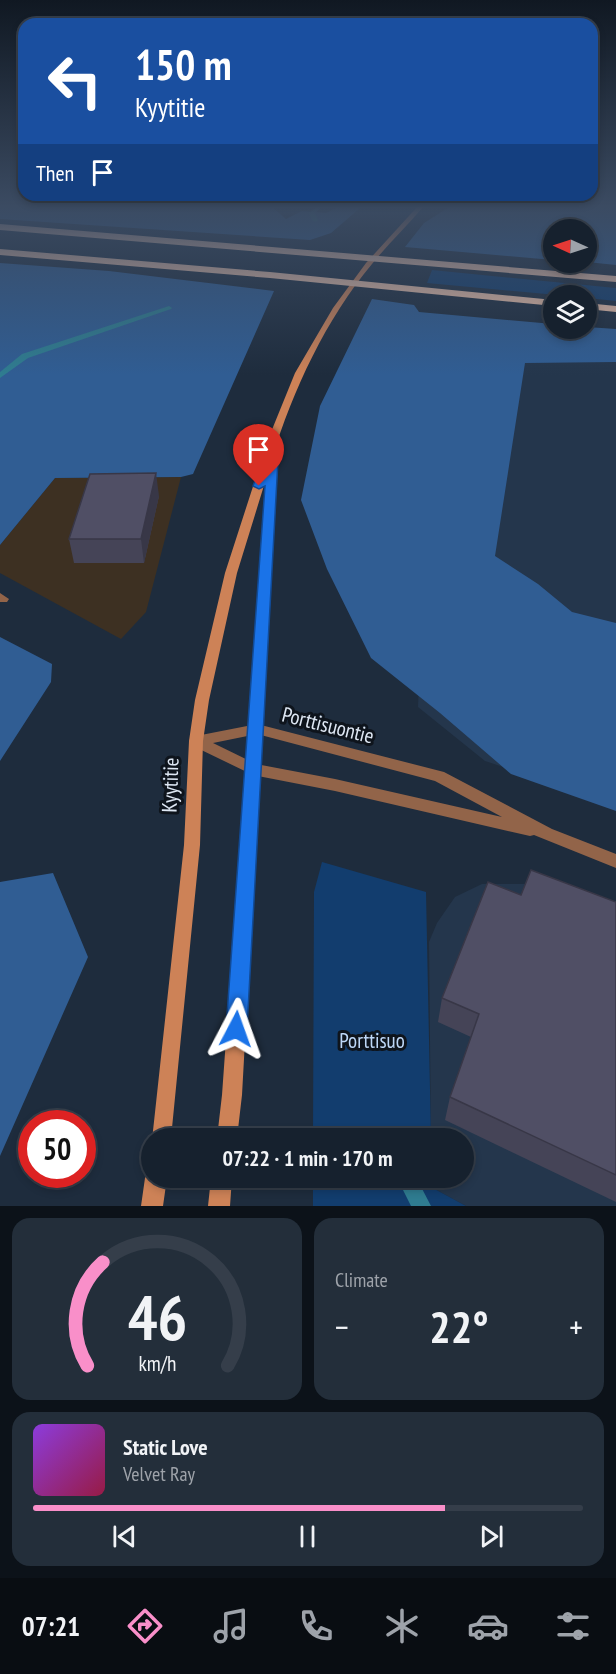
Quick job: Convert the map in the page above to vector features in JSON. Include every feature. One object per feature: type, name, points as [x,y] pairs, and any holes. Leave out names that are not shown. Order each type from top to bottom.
[{"type":"highway","points":[[121,262],[543,302]]},
{"type":"highway","points":[[434,262],[616,279]]},
{"type":"highway","points":[[597,307],[616,309]]},
{"type":"main road","name":"Kyytitie","points":[[162,1128],[192,845],[196,741],[202,700],[231,573],[273,442],[299,373],[337,308],[370,262]]},
{"type":"main road","name":"Kyytitie","points":[[228,1128],[257,729],[273,442]]},
{"type":"main road","points":[[152,1206],[155,1188]]},
{"type":"main road","points":[[219,1206],[221,1188]]},
{"type":"street","name":"Porttisuontie","points":[[196,741],[257,729],[439,776],[546,834],[616,861]]},
{"type":"street","name":"Porttisuontie","points":[[196,741],[253,769],[335,785],[546,834]]},
{"type":"shaded area","points":[[597,262],[616,262],[616,265],[597,263]]},
{"type":"shaded area","points":[[0,263],[109,271],[274,291],[193,474],[181,477],[55,478],[0,545]]},
{"type":"shaded area","points":[[372,299],[414,305],[419,312],[543,323],[543,339],[597,339],[597,328],[616,329],[616,362],[525,363],[495,556],[538,584],[572,612],[616,623],[616,811],[511,774],[371,658],[327,569],[301,500],[320,406]]},
{"type":"shaded area","points":[[433,339],[616,353],[616,804],[485,761],[418,707]]},
{"type":"shaded area","points":[[181,477],[146,612],[121,639],[0,573],[0,545],[55,478]]},
{"type":"shaded area","points":[[0,637],[52,664],[51,682],[0,761]]},
{"type":"shaded area","points":[[53,873],[88,957],[20,1110],[18,1110],[18,1115],[0,1156],[0,882]]},
{"type":"shaded area","points":[[482,884],[525,884],[616,918],[616,1206],[466,1206],[433,1188],[474,1188],[474,1128],[431,1128],[429,942],[437,923],[455,897]]},
{"type":"green space","points":[[432,270],[585,285],[543,285],[543,294],[427,283]]},
{"type":"green space","points":[[597,286],[616,288],[616,301],[597,299]]},
{"type":"green space","name":"Porttisuo","points":[[322,862],[426,892],[431,1128],[313,1128],[314,892]]},
{"type":"green space","points":[[313,1188],[433,1188],[466,1206],[313,1206]]},
{"type":"building","points":[[156,473],[141,539],[69,539],[90,474]]},
{"type":"building","points":[[531,870],[616,902],[616,1175],[450,1097],[479,1014],[442,998],[488,882],[521,895]]},
{"type":"waterway","points":[[0,376],[25,356],[169,308]]},
{"type":"waterway","points":[[411,1188],[422,1206]]},
{"type":"route","points":[[236,1029],[257,729],[273,442],[259,486]]}]
